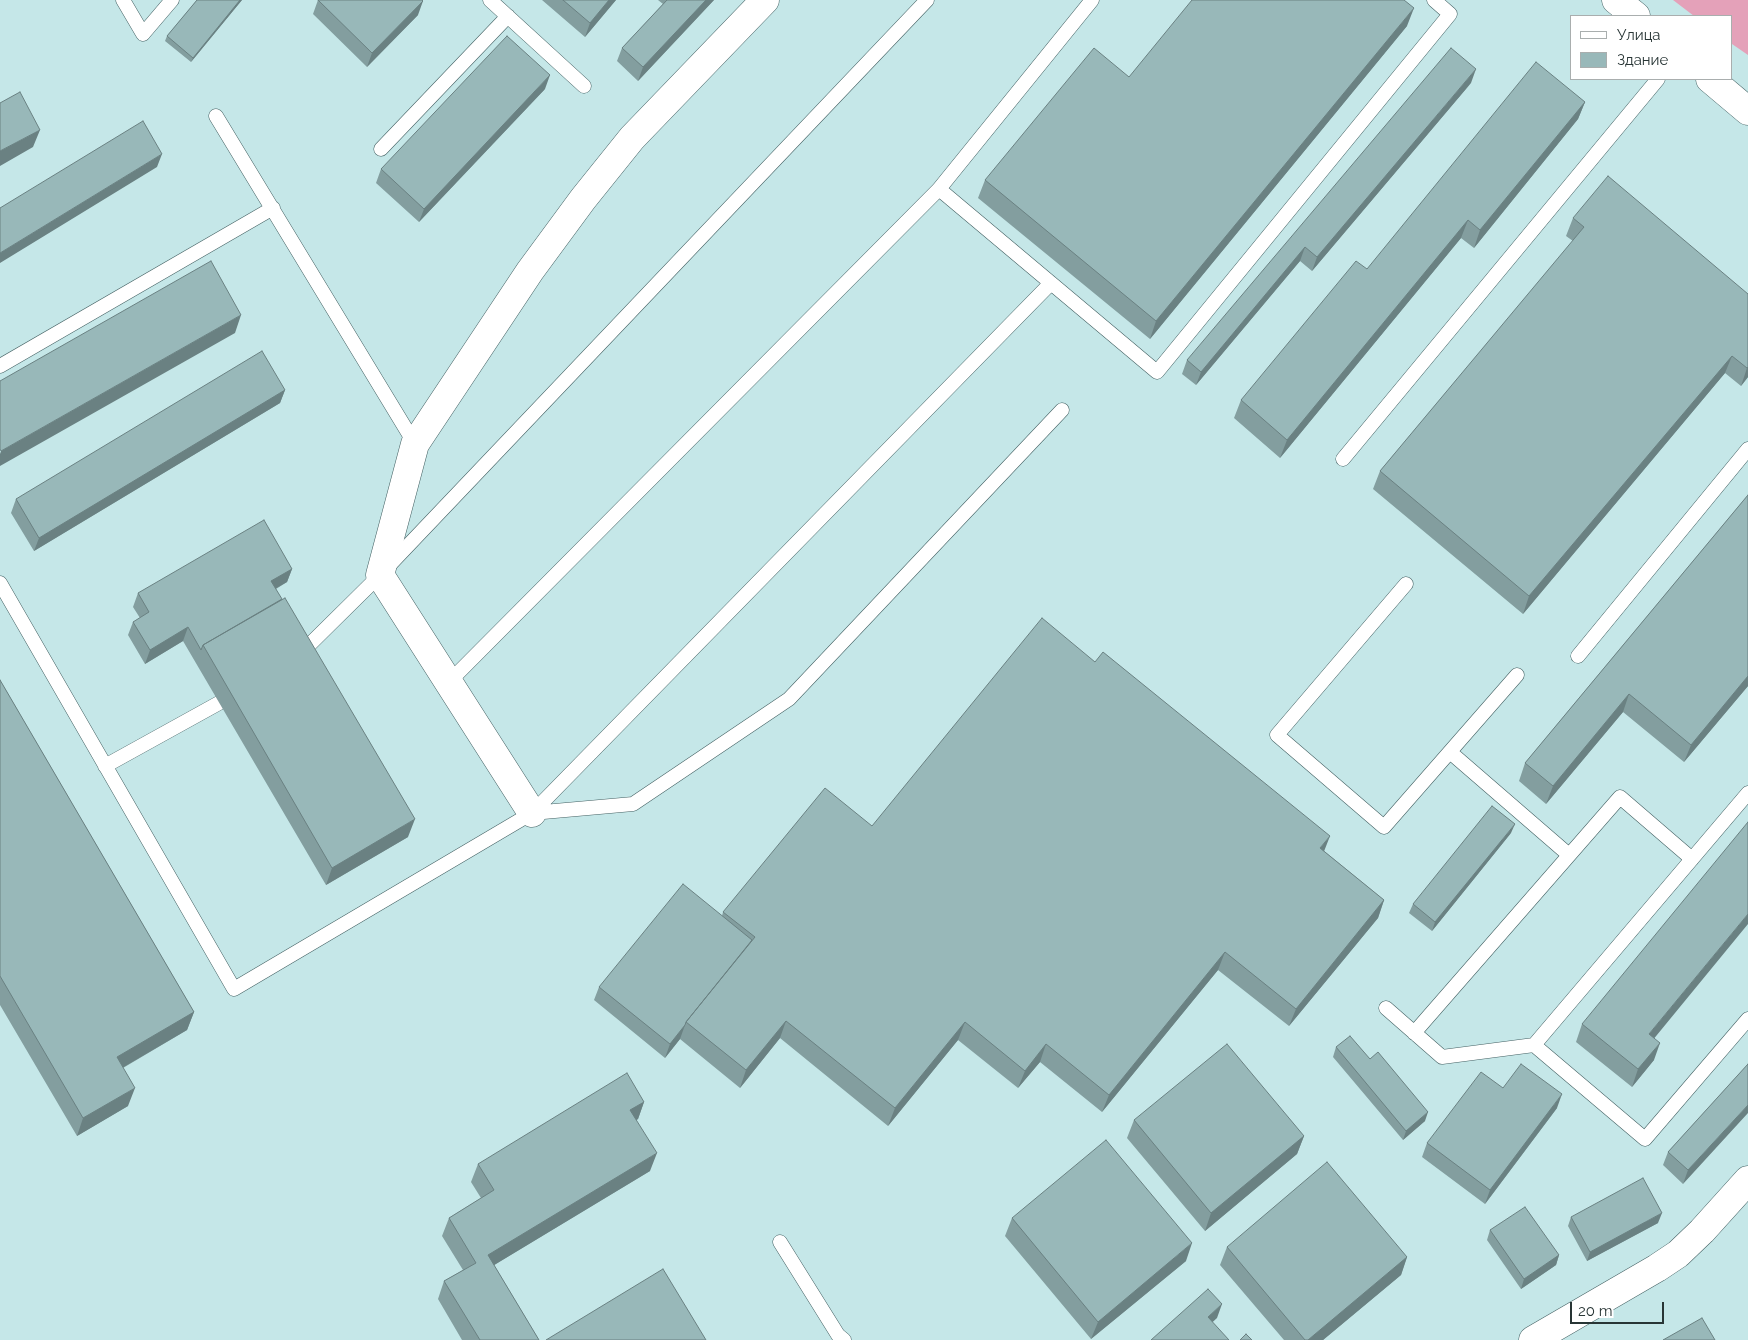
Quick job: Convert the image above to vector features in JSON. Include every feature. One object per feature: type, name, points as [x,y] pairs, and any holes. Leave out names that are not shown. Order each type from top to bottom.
[{"type":"street","points":[[532,813],[380,575],[415,444],[530,272],[589,191],[632,138],[765,0]]},
{"type":"street","points":[[1616,0],[1635,15]]},
{"type":"street","points":[[1711,80],[1748,111]]},
{"type":"street","points":[[1533,1340],[1678,1254],[1702,1231],[1748,1180]]},
{"type":"lane","points":[[123,0],[143,34],[172,0]]},
{"type":"lane","points":[[490,0],[584,86]]},
{"type":"lane","points":[[301,653],[380,575],[927,0]]},
{"type":"lane","points":[[449,682],[939,189],[1092,0]]},
{"type":"lane","points":[[939,189],[1157,372],[1450,14],[1434,0]]},
{"type":"lane","points":[[381,149],[508,16]]},
{"type":"lane","points":[[1343,459],[1657,80]]},
{"type":"lane","points":[[216,116],[415,444]]},
{"type":"lane","points":[[0,366],[273,208]]},
{"type":"lane","points":[[0,583],[234,989],[532,813],[1051,283]]},
{"type":"lane","points":[[532,813],[633,804],[789,699],[1062,410]]},
{"type":"lane","points":[[1578,656],[1748,449]]},
{"type":"lane","points":[[1406,584],[1278,735],[1384,827],[1517,675]]},
{"type":"lane","points":[[105,766],[219,702]]},
{"type":"lane","points":[[1450,752],[1569,855]]},
{"type":"lane","points":[[1386,1008],[1442,1057],[1534,1045],[1748,793]]},
{"type":"lane","points":[[1414,1033],[1620,797],[1692,859]]},
{"type":"lane","points":[[1534,1045],[1645,1139],[1748,1019]]},
{"type":"lane","points":[[780,1242],[838,1335],[844,1340]]},
{"type":"shaded area","points":[[1673,0],[1748,0],[1748,55],[1733,45],[1733,15],[1693,15]]},
{"type":"building","points":[[197,0],[240,0],[193,58],[167,36]]},
{"type":"building","points":[[318,0],[422,0],[423,1],[372,53]]},
{"type":"building","points":[[563,0],[609,0],[590,23]]},
{"type":"building","points":[[667,0],[706,0],[643,67],[622,48]]},
{"type":"building","points":[[1192,0],[1404,0],[1414,8],[1156,321],[985,180],[1094,48],[1129,77]]},
{"type":"building","points":[[507,36],[550,75],[424,209],[381,169]]},
{"type":"building","points":[[1451,48],[1476,69],[1317,257],[1305,247],[1201,372],[1187,360]]},
{"type":"building","points":[[1536,62],[1585,102],[1480,230],[1468,220],[1287,440],[1241,400],[1356,261],[1367,269]]},
{"type":"building","points":[[20,92],[40,130],[0,151],[0,103]]},
{"type":"building","points":[[143,121],[162,154],[0,253],[0,208]]},
{"type":"building","points":[[1608,176],[1748,294],[1748,367],[1732,356],[1529,596],[1380,471],[1584,227],[1573,218]]},
{"type":"building","points":[[211,261],[241,315],[1,451],[0,381]]},
{"type":"building","points":[[262,351],[285,390],[39,538],[16,499]]},
{"type":"building","points":[[1748,495],[1748,676],[1691,745],[1629,694],[1553,786],[1525,763]]},
{"type":"building","points":[[264,520],[292,569],[271,581],[282,599],[203,645],[201,650],[188,627],[150,650],[133,622],[149,612],[138,593]]},
{"type":"building","points":[[285,598],[415,819],[332,868],[203,645]]},
{"type":"building","points":[[1042,618],[1095,662],[1103,652],[1330,836],[1320,848],[1384,900],[1296,1009],[1225,952],[1109,1095],[1046,1044],[1025,1071],[965,1022],[895,1108],[786,1021],[746,1070],[686,1022],[755,937],[723,912],[825,788],[872,826]]},
{"type":"building","points":[[0,680],[194,1012],[117,1057],[135,1088],[83,1118],[0,976]]},
{"type":"building","points":[[1492,806],[1515,824],[1435,922],[1413,904]]},
{"type":"building","points":[[1748,822],[1748,914],[1649,1034],[1660,1043],[1638,1069],[1582,1024]]},
{"type":"building","points":[[683,884],[752,940],[670,1044],[599,987]]},
{"type":"building","points":[[1350,1036],[1370,1059],[1378,1052],[1428,1112],[1406,1131],[1336,1047]]},
{"type":"building","points":[[1227,1044],[1304,1136],[1211,1213],[1134,1120]]},
{"type":"building","points":[[1521,1064],[1562,1094],[1490,1190],[1427,1143],[1481,1072],[1503,1088]]},
{"type":"building","points":[[1748,1064],[1748,1105],[1688,1170],[1668,1152]]},
{"type":"building","points":[[627,1073],[644,1102],[630,1110],[657,1153],[488,1255],[539,1340],[480,1340],[444,1281],[476,1263],[449,1218],[494,1190],[478,1164]]},
{"type":"building","points":[[1106,1140],[1192,1243],[1098,1322],[1012,1218]]},
{"type":"building","points":[[1327,1162],[1407,1257],[1308,1340],[1305,1340],[1227,1247]]},
{"type":"building","points":[[1643,1178],[1662,1213],[1590,1252],[1571,1217]]},
{"type":"building","points":[[1525,1207],[1559,1255],[1524,1279],[1490,1230]]},
{"type":"building","points":[[663,1269],[706,1340],[546,1340]]},
{"type":"building","points":[[1208,1289],[1222,1304],[1208,1317],[1229,1340],[1151,1340]]},
{"type":"building","points":[[1702,1318],[1715,1340],[1663,1340]]},
{"type":"building","points":[[1246,1334],[1252,1340],[1240,1340]]}]
